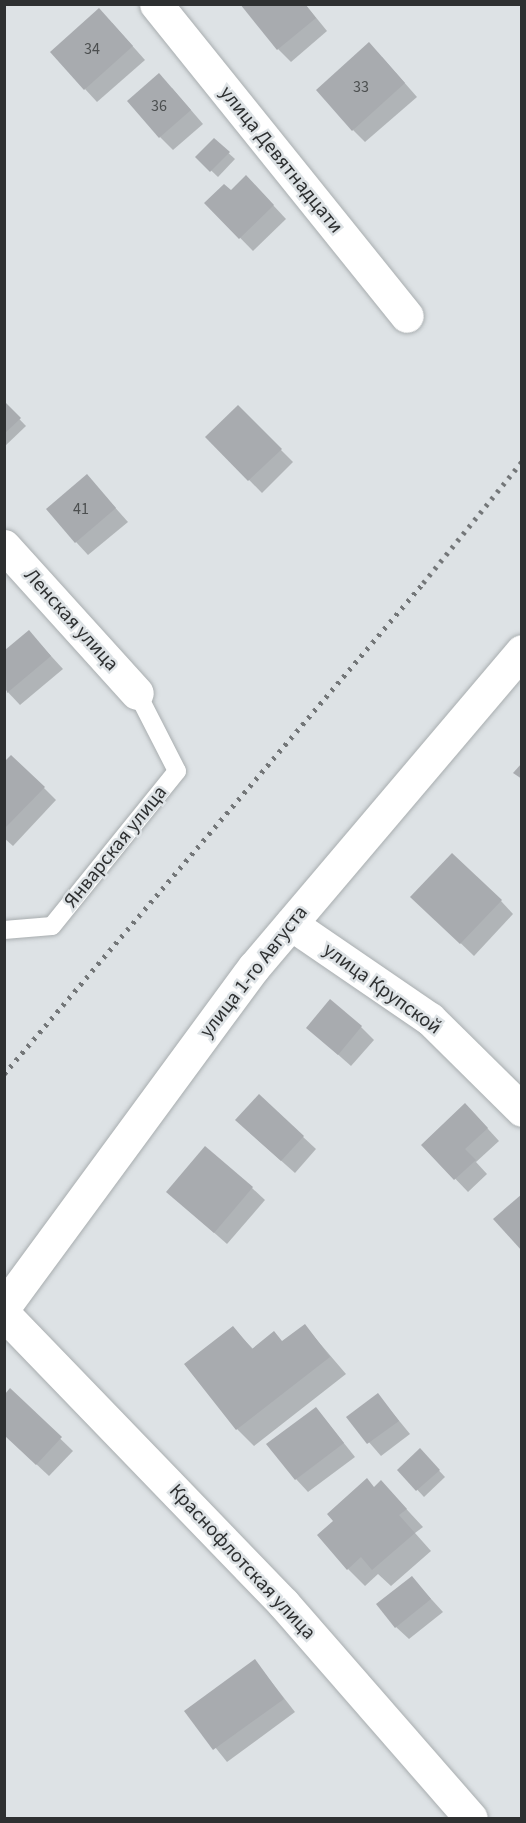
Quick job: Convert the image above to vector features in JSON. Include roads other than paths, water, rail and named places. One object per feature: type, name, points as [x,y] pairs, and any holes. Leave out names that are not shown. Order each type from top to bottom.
[{"type":"street","name":"улица Девятнадцати","points":[[156,4],[407,316]]},
{"type":"street","name":"Ленская улица","points":[[4,546],[137,693]]},
{"type":"street","name":"улица 1-го Августа","points":[[4,1307],[255,966],[522,651]]},
{"type":"street","name":"улица Крупской","points":[[291,924],[430,1019],[522,1110]]},
{"type":"street","name":"Краснофлотская улица","points":[[4,1314],[284,1604],[471,1818]]},
{"type":"lane","name":"Январская улица","points":[[4,930],[52,926],[177,771],[137,693]]},
{"type":"railway","points":[[4,1074],[423,583],[522,461]]}]
